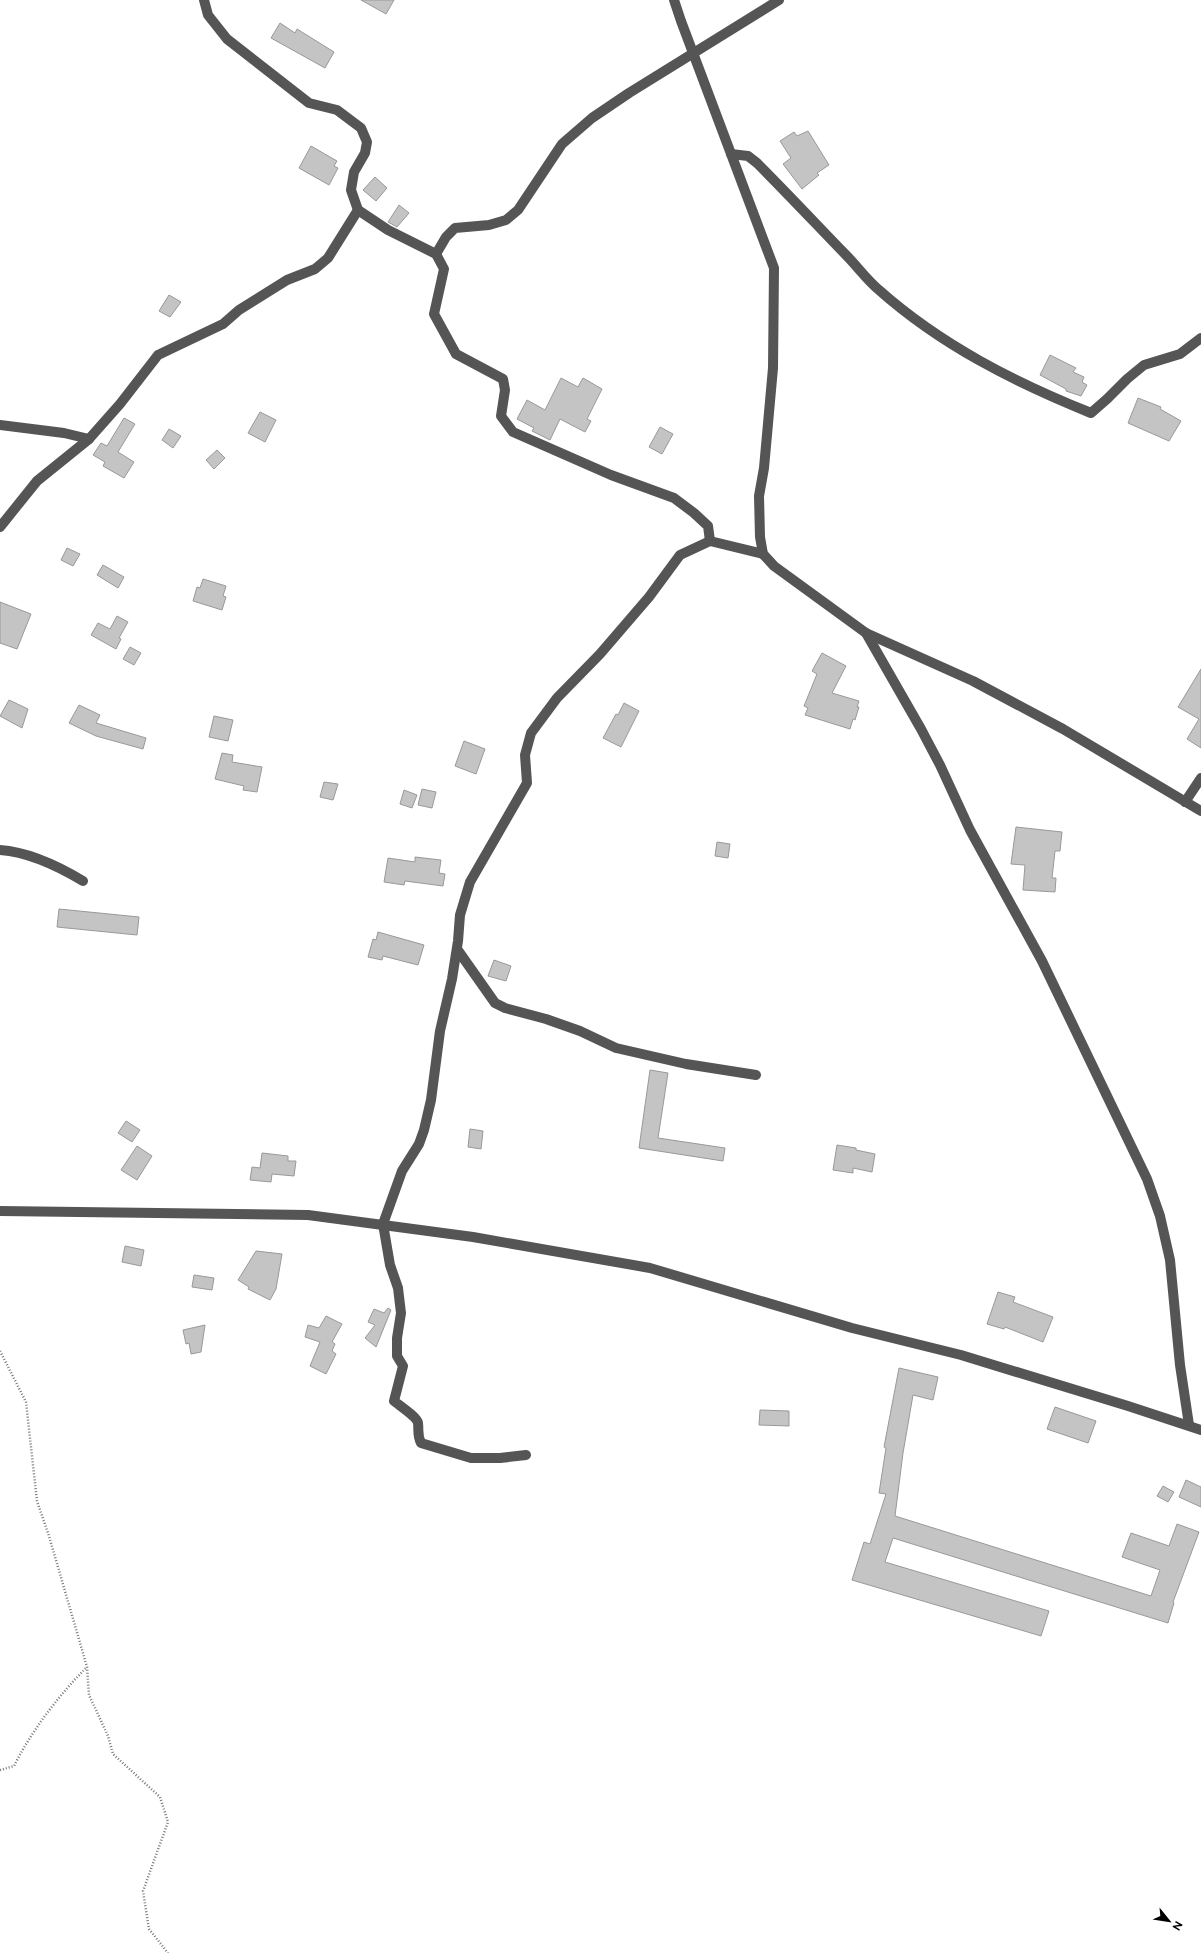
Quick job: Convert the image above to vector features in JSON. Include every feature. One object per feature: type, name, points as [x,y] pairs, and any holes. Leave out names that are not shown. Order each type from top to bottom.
[{"type":"street","points":[[204,0],[208,15],[227,39],[309,104],[337,110],[361,128],[367,142],[365,153],[354,172],[352,190],[358,210],[388,230],[436,254],[444,269],[434,314],[456,354],[503,379],[505,390],[501,416],[513,432],[611,475],[674,498],[708,526],[710,541]]},
{"type":"street","points":[[674,0],[774,268],[773,368],[764,468],[759,496],[760,536],[763,554],[774,566],[866,634],[973,681],[1063,729],[1201,811]]},
{"type":"street","points":[[436,254],[446,237],[455,228],[489,225],[506,220],[518,210],[562,144],[592,118],[779,0]]},
{"type":"street","points":[[731,154],[748,156],[757,163],[818,225],[878,290],[928,329],[958,350],[981,363],[1091,413],[1144,365],[1180,354],[1201,338]]},
{"type":"street","points":[[0,527],[37,481],[89,439],[129,393],[158,355],[223,324],[239,310],[287,280],[315,269],[328,258],[358,210]]},
{"type":"street","points":[[0,425],[89,439]]},
{"type":"street","points":[[526,1455],[500,1458],[471,1458],[420,1443],[417,1434],[418,1424],[416,1418],[405,1412],[394,1401],[402,1366],[397,1356],[397,1338],[401,1312],[398,1288],[390,1265],[383,1224],[402,1171],[419,1144],[424,1130],[431,1100],[440,1031],[457,949],[460,915],[470,882],[527,783],[525,755],[531,733],[557,698],[600,654],[649,597],[680,555],[710,541],[763,554]]},
{"type":"street","points":[[866,634],[922,729],[970,830],[1042,961],[1147,1179],[1160,1216],[1170,1260],[1188,1425]]},
{"type":"street","points":[[1185,802],[1201,778]]},
{"type":"street","points":[[0,850],[16,852],[62,868],[83,881]]},
{"type":"street","points":[[457,949],[495,1003],[505,1008],[546,1019],[580,1031],[616,1048],[686,1064],[756,1076]]},
{"type":"street","points":[[0,1211],[308,1215],[473,1237],[650,1268],[852,1328],[961,1354],[1201,1430]]},
{"type":"path","points":[[0,1351],[26,1402],[37,1501],[49,1536],[87,1667],[89,1695],[108,1736],[113,1754],[160,1797],[168,1822],[142,1891],[149,1929],[168,1953]]},
{"type":"path","points":[[0,1770],[14,1766],[30,1739],[65,1689],[87,1667]]},
{"type":"building","points":[[361,0],[394,0],[386,14]]},
{"type":"building","points":[[280,23],[295,33],[297,29],[334,52],[325,68],[271,38]]},
{"type":"building","points":[[808,131],[829,165],[817,173],[819,175],[802,189],[783,164],[791,158],[780,141],[794,132],[797,136]]},
{"type":"building","points":[[311,146],[337,161],[334,166],[338,168],[329,185],[299,168]]},
{"type":"building","points":[[375,177],[387,188],[376,201],[363,190]]},
{"type":"building","points":[[399,205],[409,213],[397,227],[388,222]]},
{"type":"building","points":[[169,295],[181,302],[170,317],[159,311]]},
{"type":"building","points":[[1050,355],[1076,368],[1073,372],[1084,377],[1082,382],[1087,385],[1081,396],[1066,391],[1066,389],[1040,375]]},
{"type":"building","points":[[561,378],[578,387],[583,378],[602,389],[587,419],[591,421],[585,432],[560,419],[550,440],[532,431],[534,428],[517,419],[527,400],[545,410]]},
{"type":"building","points":[[1138,398],[1161,407],[1160,409],[1181,421],[1169,441],[1128,423]]},
{"type":"building","points":[[260,412],[276,420],[265,442],[248,433]]},
{"type":"building","points":[[124,418],[135,424],[118,452],[134,462],[124,478],[103,466],[105,462],[93,455],[101,443],[107,446]]},
{"type":"building","points":[[660,427],[673,434],[662,454],[649,447]]},
{"type":"building","points":[[169,429],[181,436],[173,448],[162,440]]},
{"type":"building","points":[[217,450],[225,458],[214,469],[206,460]]},
{"type":"building","points":[[67,548],[80,554],[73,566],[61,560]]},
{"type":"building","points":[[103,565],[124,577],[118,588],[97,575]]},
{"type":"building","points":[[203,579],[226,586],[223,596],[226,597],[222,610],[193,601],[197,587],[200,588]]},
{"type":"building","points":[[0,602],[31,614],[17,649],[0,643]]},
{"type":"building","points":[[117,616],[128,622],[119,638],[121,639],[116,649],[91,635],[98,623],[110,629]]},
{"type":"building","points":[[130,647],[141,653],[134,665],[123,659]]},
{"type":"building","points":[[822,653],[846,666],[832,693],[859,701],[857,707],[859,707],[855,720],[853,719],[850,729],[805,715],[808,708],[804,706],[817,674],[812,671]]},
{"type":"building","points":[[1201,669],[1201,748],[1187,739],[1199,719],[1178,707]]},
{"type":"building","points":[[9,700],[28,709],[22,728],[0,716]]},
{"type":"building","points":[[624,703],[639,711],[621,747],[603,738],[616,714],[618,715]]},
{"type":"building","points":[[79,705],[100,715],[96,723],[146,738],[143,749],[96,736],[69,723]]},
{"type":"building","points":[[214,716],[233,720],[228,741],[209,737]]},
{"type":"building","points":[[464,741],[485,749],[476,774],[455,766]]},
{"type":"building","points":[[222,753],[233,755],[232,762],[262,767],[257,792],[243,790],[244,786],[215,779]]},
{"type":"building","points":[[324,782],[338,784],[333,800],[320,797]]},
{"type":"building","points":[[422,789],[436,792],[432,808],[418,805]]},
{"type":"building","points":[[404,790],[417,795],[412,808],[400,804]]},
{"type":"building","points":[[1016,827],[1062,832],[1060,851],[1055,851],[1052,878],[1056,878],[1055,892],[1023,890],[1025,865],[1011,864]]},
{"type":"building","points":[[717,842],[730,844],[728,858],[715,856]]},
{"type":"building","points":[[415,857],[441,860],[439,873],[445,874],[443,886],[405,881],[404,885],[384,882],[388,858],[415,862]]},
{"type":"building","points":[[59,909],[139,917],[137,935],[57,927]]},
{"type":"building","points":[[378,932],[424,945],[418,965],[383,956],[382,960],[368,957],[373,939],[376,940]]},
{"type":"building","points":[[494,960],[511,966],[506,981],[488,976]]},
{"type":"building","points":[[650,1070],[668,1073],[658,1138],[725,1148],[723,1161],[639,1148]]},
{"type":"building","points":[[126,1121],[140,1130],[132,1142],[118,1133]]},
{"type":"building","points":[[470,1129],[483,1131],[481,1149],[468,1147]]},
{"type":"building","points":[[837,1145],[856,1148],[856,1150],[875,1154],[872,1172],[853,1168],[853,1173],[833,1170]]},
{"type":"building","points":[[137,1146],[152,1156],[137,1180],[121,1170]]},
{"type":"building","points":[[262,1153],[288,1156],[288,1161],[296,1161],[294,1176],[272,1174],[271,1182],[250,1180],[252,1167],[260,1168]]},
{"type":"building","points":[[125,1246],[144,1250],[141,1266],[122,1262]]},
{"type":"building","points":[[256,1251],[282,1254],[276,1289],[270,1300],[248,1289],[249,1287],[238,1280]]},
{"type":"building","points":[[194,1275],[214,1278],[212,1290],[192,1287]]},
{"type":"building","points":[[998,1292],[1015,1297],[1013,1302],[1053,1317],[1043,1342],[1005,1327],[1004,1329],[987,1324]]},
{"type":"building","points":[[388,1308],[391,1310],[376,1347],[365,1338],[375,1325],[368,1322],[374,1309],[384,1313]]},
{"type":"building","points":[[326,1316],[342,1324],[332,1342],[335,1344],[332,1351],[336,1354],[326,1374],[310,1366],[320,1342],[305,1337],[308,1325],[319,1328]]},
{"type":"building","points":[[205,1325],[201,1352],[191,1354],[189,1343],[186,1344],[183,1330]]},
{"type":"building","points":[[899,1368],[938,1377],[933,1400],[913,1395],[903,1453],[895,1516],[1151,1596],[1160,1570],[1122,1557],[1131,1533],[1169,1546],[1177,1524],[1199,1532],[1173,1602],[1174,1603],[1168,1623],[893,1538],[885,1562],[1049,1611],[1041,1636],[852,1580],[864,1542],[870,1544],[886,1494],[879,1493],[886,1448],[884,1447]]},
{"type":"building","points":[[1055,1407],[1096,1421],[1088,1443],[1047,1429]]},
{"type":"building","points":[[760,1410],[789,1411],[789,1426],[759,1425]]},
{"type":"building","points":[[1186,1480],[1201,1487],[1201,1507],[1179,1497]]},
{"type":"building","points":[[1163,1486],[1174,1492],[1168,1502],[1157,1496]]}]
